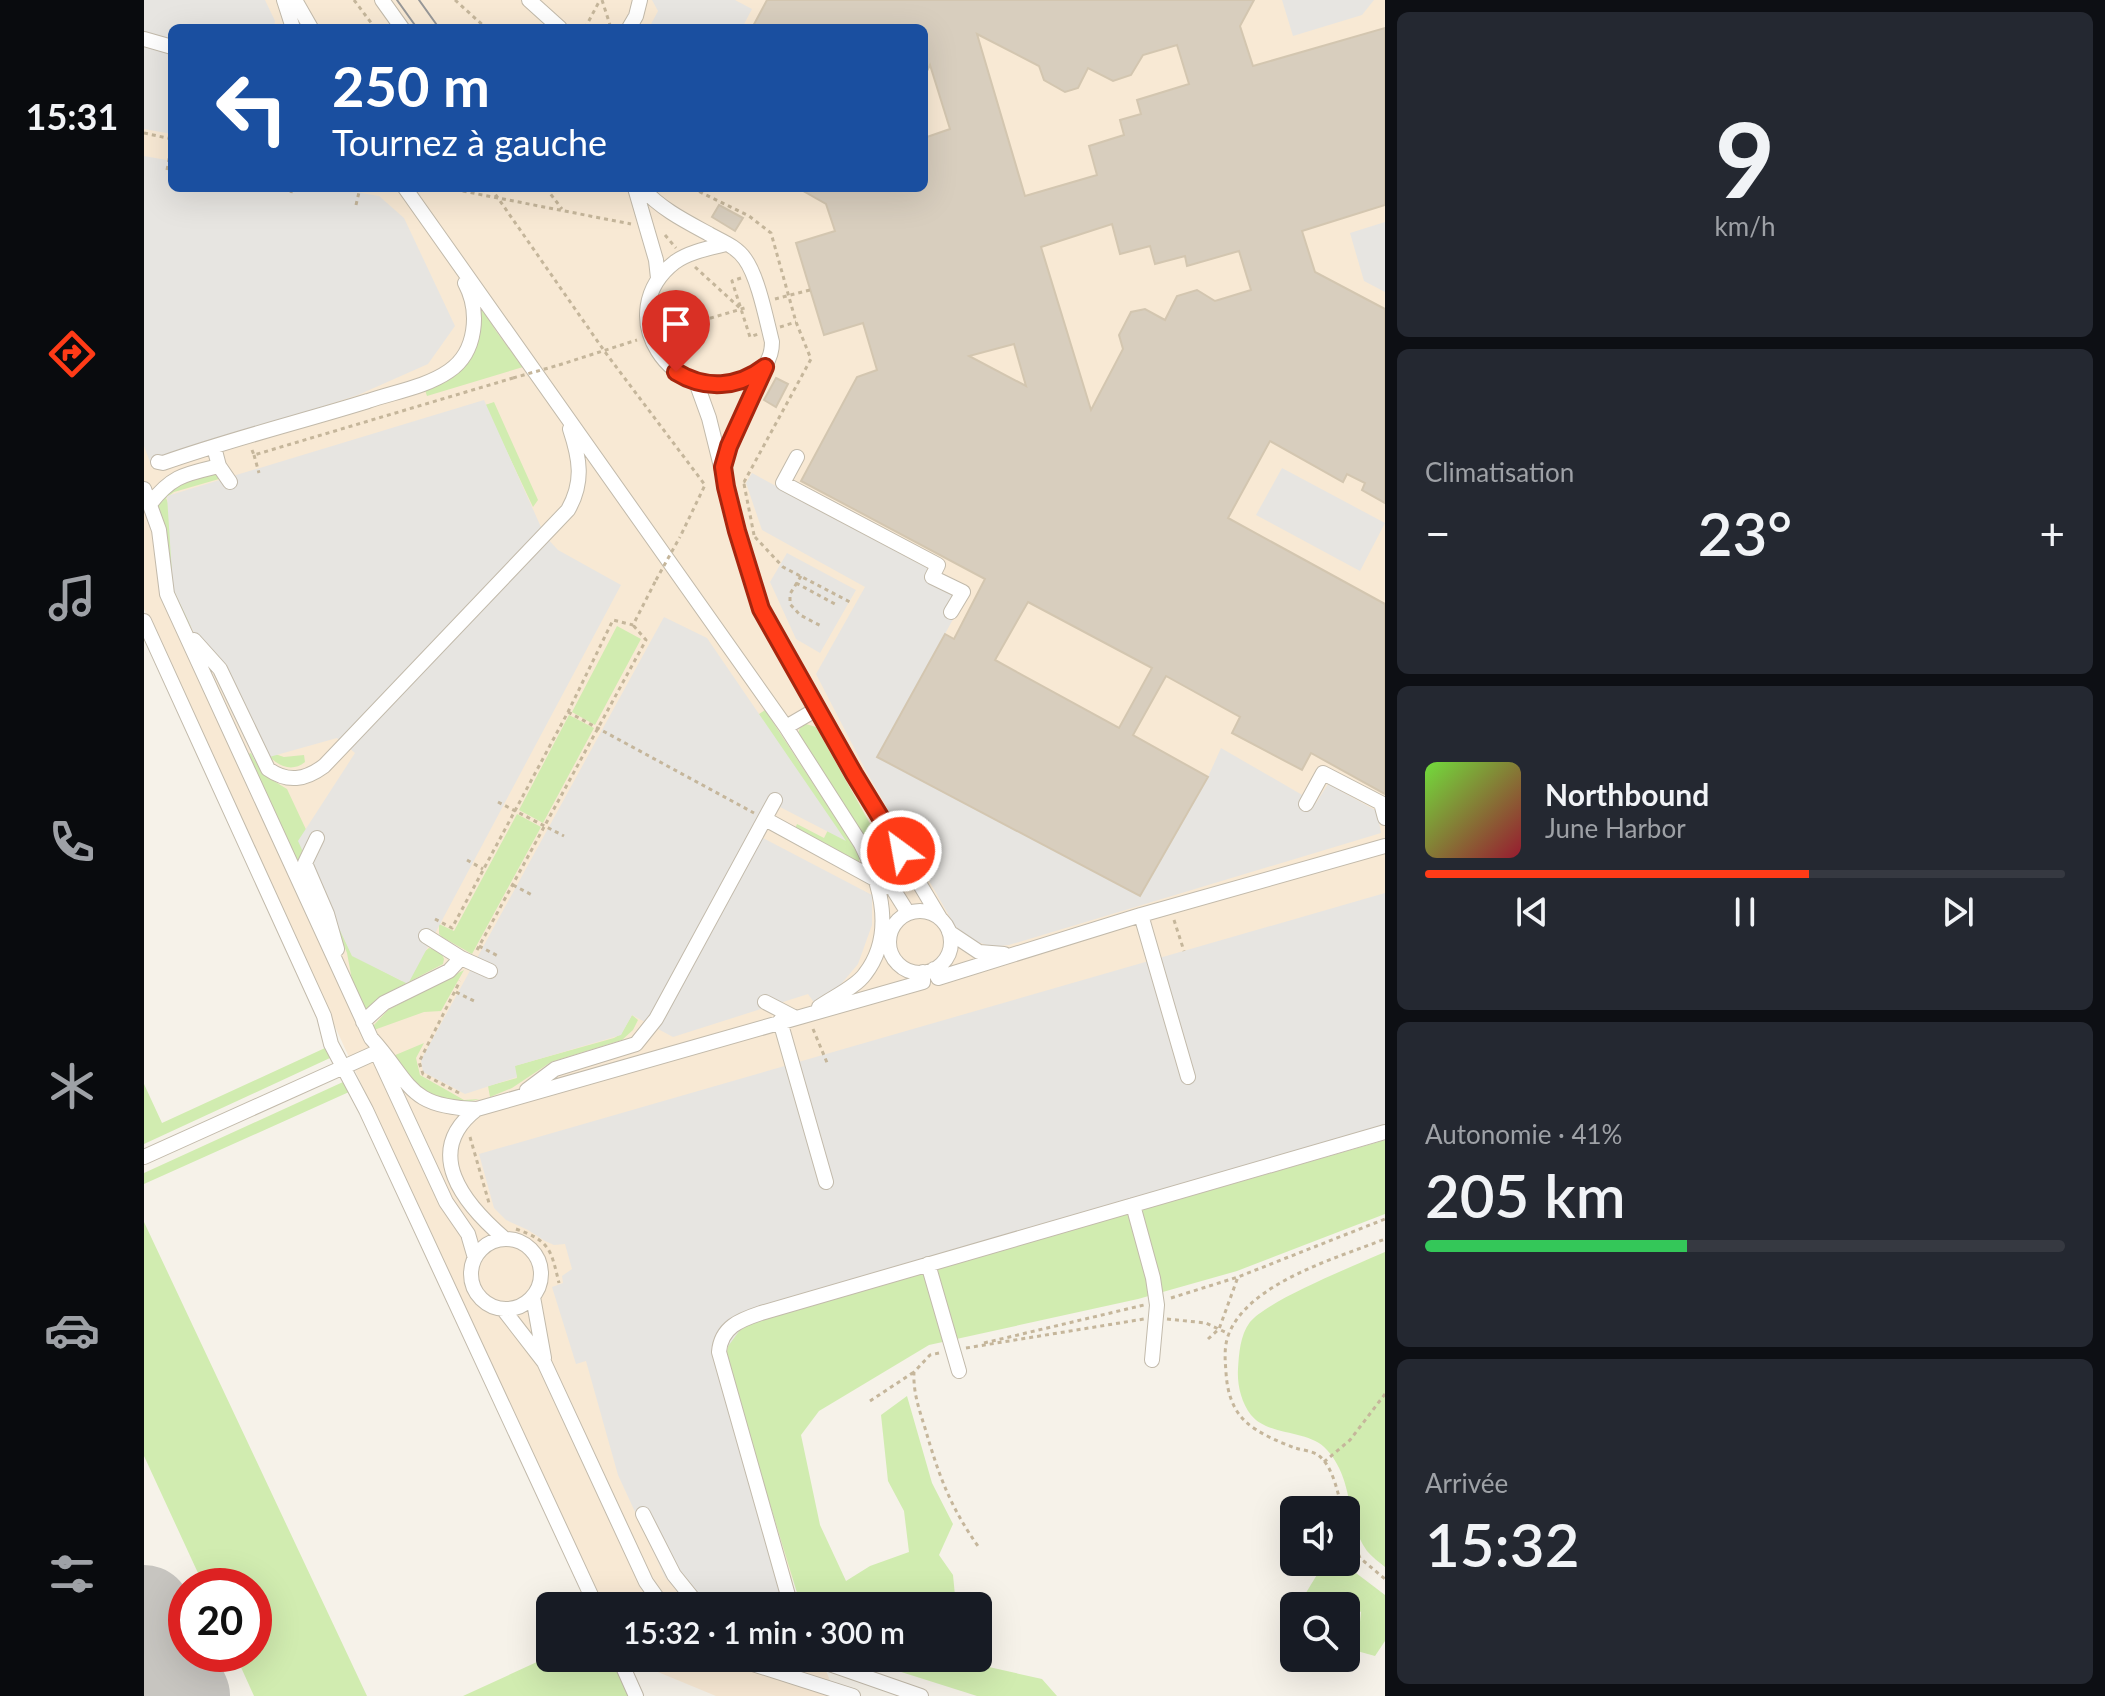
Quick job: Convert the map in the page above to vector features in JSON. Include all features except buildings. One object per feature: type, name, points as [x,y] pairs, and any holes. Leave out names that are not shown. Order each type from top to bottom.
[{"type":"street","points":[[284,0],[292,24]]},
{"type":"street","points":[[295,0],[309,24]]},
{"type":"street","points":[[382,0],[399,24]]},
{"type":"street","points":[[529,0],[556,24]]},
{"type":"street","points":[[631,24],[640,0]]},
{"type":"street","points":[[144,39],[168,46]]},
{"type":"street","points":[[408,192],[786,727],[861,844],[882,902],[883,917],[876,954],[864,977],[794,1017]]},
{"type":"street","points":[[624,192],[634,202],[646,227]]},
{"type":"street","points":[[636,192],[658,278]]},
{"type":"street","points":[[646,192],[662,208],[740,253],[747,262],[772,342],[772,351],[729,446],[723,467]]},
{"type":"street","points":[[726,244],[684,257],[658,278],[647,313],[650,336],[660,356],[676,372],[696,382],[730,384],[753,376],[765,367]]},
{"type":"street","points":[[158,462],[410,388],[449,371],[464,356],[475,317],[470,293],[451,255]]},
{"type":"street","points":[[696,382],[723,467],[731,508],[761,609],[949,932],[951,940],[947,957],[929,975]]},
{"type":"street","points":[[185,631],[220,669],[268,769],[295,780],[314,774],[333,758],[568,510],[578,490],[580,466],[565,412]]},
{"type":"street","points":[[214,447],[219,466],[230,482]]},
{"type":"street","points":[[797,457],[783,483],[938,565],[932,577],[963,592],[951,612]]},
{"type":"street","points":[[150,504],[162,488],[179,476],[219,466]]},
{"type":"street","points":[[144,489],[159,530],[165,585],[446,1202],[468,1234],[475,1258],[472,1269],[476,1291],[483,1300],[503,1309],[544,1362],[653,1592]]},
{"type":"street","points":[[144,621],[324,1016],[331,1044],[373,1124],[590,1592]]},
{"type":"street","points":[[786,727],[817,709]]},
{"type":"street","points":[[1306,804],[1323,773],[1381,803],[1385,818]]},
{"type":"street","points":[[520,1095],[555,1069],[636,1044],[645,1035],[775,800]]},
{"type":"street","points":[[765,819],[875,877],[893,889],[908,913]]},
{"type":"street","points":[[317,838],[305,863],[331,924],[345,984]]},
{"type":"street","points":[[544,1362],[533,1297],[541,1276],[535,1254],[480,1217],[453,1173],[450,1143],[464,1119],[477,1109],[929,975],[1385,846]]},
{"type":"street","points":[[917,877],[925,911]]},
{"type":"street","points":[[929,975],[904,968],[892,954],[889,944],[894,926],[908,913],[925,911],[940,918]]},
{"type":"street","points":[[1141,915],[1188,1077]]},
{"type":"street","points":[[949,932],[971,949],[991,955],[1043,945]]},
{"type":"street","points":[[426,936],[490,971]]},
{"type":"street","points":[[363,1022],[384,1003],[466,960]]},
{"type":"street","points":[[765,1002],[794,1017]]},
{"type":"street","points":[[794,1017],[826,1182]]},
{"type":"street","points":[[144,1157],[342,1067],[374,1045]]},
{"type":"street","points":[[374,1045],[391,1060],[410,1089],[419,1096],[441,1106],[477,1109]]},
{"type":"street","points":[[787,1592],[722,1367],[719,1342],[732,1325],[743,1319],[928,1264],[1385,1132]]},
{"type":"street","points":[[1133,1205],[1153,1278],[1157,1305],[1152,1360]]},
{"type":"street","points":[[475,1258],[508,1233]]},
{"type":"street","points":[[928,1264],[959,1371]]},
{"type":"street","points":[[503,1309],[514,1308],[533,1297]]},
{"type":"street","points":[[643,1514],[674,1575],[688,1592]]},
{"type":"street","points":[[625,1672],[636,1696]]},
{"type":"street","points":[[777,1672],[853,1696]]},
{"type":"street","points":[[854,1672],[921,1696]]},
{"type":"path","points":[[354,0],[372,24]]},
{"type":"path","points":[[455,0],[482,24]]},
{"type":"path","points":[[587,24],[601,0]]},
{"type":"path","points":[[601,0],[610,24]]},
{"type":"path","points":[[144,133],[168,140]]},
{"type":"path","points":[[167,170],[168,164]]},
{"type":"path","points":[[356,205],[359,192]]},
{"type":"path","points":[[469,192],[646,227]]},
{"type":"path","points":[[494,192],[605,352],[705,485],[633,625]]},
{"type":"path","points":[[549,192],[562,209]]},
{"type":"path","points":[[254,455],[810,290]]},
{"type":"path","points":[[247,437],[259,473]]},
{"type":"path","points":[[755,537],[783,567],[850,602]]},
{"type":"path","points":[[801,576],[790,594],[790,604],[800,615],[823,627]]},
{"type":"path","points":[[796,583],[835,604]]},
{"type":"path","points":[[435,919],[452,928],[568,712],[613,620],[633,625],[646,640],[479,946],[466,960],[455,991],[421,1056],[419,1065],[423,1074],[463,1095]]},
{"type":"path","points":[[568,712],[765,819]]},
{"type":"path","points":[[498,802],[564,836]]},
{"type":"path","points":[[467,860],[483,869]]},
{"type":"path","points":[[513,885],[532,895]]},
{"type":"path","points":[[1171,907],[1184,951]]},
{"type":"path","points":[[479,946],[498,956]]},
{"type":"path","points":[[455,991],[474,1001]]},
{"type":"path","points":[[794,1017],[828,1065]]},
{"type":"path","points":[[468,1132],[491,1210]]},
{"type":"path","points":[[508,1233],[531,1234],[550,1249],[559,1283]]},
{"type":"path","points":[[1339,1496],[1324,1462],[1317,1454],[1293,1447],[1248,1424],[1238,1413],[1230,1396],[1224,1352],[1229,1334],[1244,1310],[1269,1290],[1385,1239]]},
{"type":"path","points":[[1208,1339],[1219,1329],[1238,1277]]},
{"type":"path","points":[[870,1401],[914,1372],[930,1355],[952,1350],[1156,1318],[1206,1323],[1229,1334]]},
{"type":"path","points":[[914,1372],[913,1389],[940,1482],[980,1549]]},
{"type":"path","points":[[1324,1462],[1350,1440],[1385,1394]]},
{"type":"path","points":[[1360,1558],[1385,1579]]},
{"type":"shaded area","points":[[144,0],[1385,0],[1385,1140],[758,1320],[795,1592],[594,1592],[144,609]]},
{"type":"shaded area","points":[[144,0],[265,0],[275,24],[168,24],[168,133],[144,129]]},
{"type":"shaded area","points":[[652,0],[735,0],[752,9],[744,24],[651,24],[658,11]]},
{"type":"shaded area","points":[[1282,0],[1374,0],[1362,15],[1293,36]]},
{"type":"shaded area","points":[[144,156],[168,160],[168,192],[356,192],[379,196],[404,218],[455,326],[428,364],[358,395],[150,462],[144,446]]},
{"type":"shaded area","points":[[1385,222],[1385,292],[1364,281],[1350,233]]},
{"type":"shaded area","points":[[484,400],[545,536],[558,550],[621,585],[408,984],[352,956],[298,841],[355,753],[337,738],[255,761],[173,589],[167,496]]},
{"type":"shaded area","points":[[1282,468],[1385,523],[1360,571],[1256,515]]},
{"type":"shaded area","points":[[752,473],[929,569],[925,578],[964,599],[878,757],[1140,896],[1208,777],[1221,748],[1316,803],[1328,784],[1377,811],[1381,833],[1009,945],[992,947],[969,939],[955,926],[866,771],[816,674],[865,587],[762,530],[746,483]]},
{"type":"shaded area","points":[[787,553],[856,590],[820,653],[796,639],[770,582]]},
{"type":"shaded area","points":[[664,617],[707,638],[846,841],[778,806],[761,837],[872,895],[872,925],[858,964],[837,989],[815,1004],[808,994],[673,1037],[632,1015],[621,1035],[515,1066],[517,1077],[465,1094],[423,1072],[421,1060]]},
{"type":"shaded area","points":[[1385,893],[1385,1140],[758,1320],[740,1330],[726,1349],[727,1363],[793,1586],[780,1592],[678,1592],[665,1577],[618,1475],[586,1361],[576,1364],[552,1287],[563,1283],[562,1276],[572,1269],[565,1244],[554,1245],[545,1241],[506,1220],[494,1208],[479,1154]]},
{"type":"shaded area","points":[[658,1672],[827,1672],[836,1696],[716,1696]]},
{"type":"green space","points":[[475,296],[523,367],[427,396],[425,390],[447,381],[461,368]]},
{"type":"green space","points":[[494,402],[538,500],[533,507],[485,405]]},
{"type":"green space","points":[[218,473],[219,479],[174,492],[166,498],[275,754],[284,757],[304,755],[305,762],[297,767],[280,765],[272,759],[184,615],[171,585],[165,526],[157,503],[174,486]]},
{"type":"green space","points":[[617,626],[641,639],[595,725],[572,712]]},
{"type":"green space","points":[[765,710],[852,843],[859,862],[795,829],[797,824],[824,838],[829,828],[756,716]]},
{"type":"green space","points":[[569,715],[594,728],[543,823],[519,810]]},
{"type":"green space","points":[[806,724],[816,727],[906,888],[880,872],[869,845],[798,733]]},
{"type":"green space","points":[[251,753],[264,775],[287,789],[310,838],[301,853],[300,862],[323,918],[248,754]]},
{"type":"green space","points":[[517,814],[541,827],[472,954],[442,937],[439,924],[454,931]]},
{"type":"green space","points":[[311,866],[352,955],[402,981],[406,980],[429,948],[441,952],[443,964],[382,996],[366,1011],[352,980],[347,953]]},
{"type":"green space","points":[[464,970],[441,1011],[424,1012],[374,1030],[373,1026],[388,1010]]},
{"type":"green space","points":[[632,1015],[638,1020],[622,1040],[551,1062],[512,1088],[490,1097],[488,1086],[517,1078],[514,1066],[614,1038],[621,1034]]},
{"type":"green space","points":[[424,1043],[416,1058],[420,1075],[464,1100],[480,1099],[450,1102],[439,1099],[411,1078],[393,1056]]},
{"type":"green space","points":[[325,1048],[330,1058],[144,1144],[144,1084],[162,1123]]},
{"type":"green space","points":[[343,1082],[349,1092],[144,1184],[144,1173]]},
{"type":"green space","points":[[1385,1140],[1385,1214],[1237,1271],[1138,1299],[929,1345],[819,1411],[801,1435],[820,1525],[846,1581],[870,1566],[909,1552],[904,1511],[888,1481],[881,1415],[907,1396],[932,1483],[953,1524],[939,1555],[953,1575],[955,1592],[797,1592],[727,1363],[730,1341],[758,1320]]},
{"type":"green space","points":[[144,1222],[367,1696],[254,1696],[243,1672],[272,1672],[272,1568],[196,1568],[144,1456]]},
{"type":"green space","points":[[1385,1252],[1385,1567],[1369,1553],[1360,1539],[1360,1496],[1348,1496],[1342,1475],[1327,1450],[1310,1439],[1259,1422],[1251,1415],[1240,1393],[1240,1351],[1250,1322],[1260,1313],[1313,1284]]},
{"type":"green space","points":[[1316,1576],[1360,1576],[1385,1595],[1385,1641],[1375,1656],[1360,1652],[1360,1592],[1306,1592]]},
{"type":"green space","points":[[536,1662],[536,1672],[622,1672],[633,1696],[463,1696]]},
{"type":"green space","points":[[992,1668],[1042,1679],[1057,1696],[977,1696],[901,1672],[992,1672]]},
{"type":"runway","points":[[144,1613],[182,1696]]},
{"type":"tram line","points":[[397,0],[414,24]]},
{"type":"tram line","points":[[419,0],[436,24]]},
{"type":"route","points":[[676,372],[696,382],[719,385],[744,380],[765,367],[738,424],[723,467],[737,531],[761,609],[901,851]]}]
